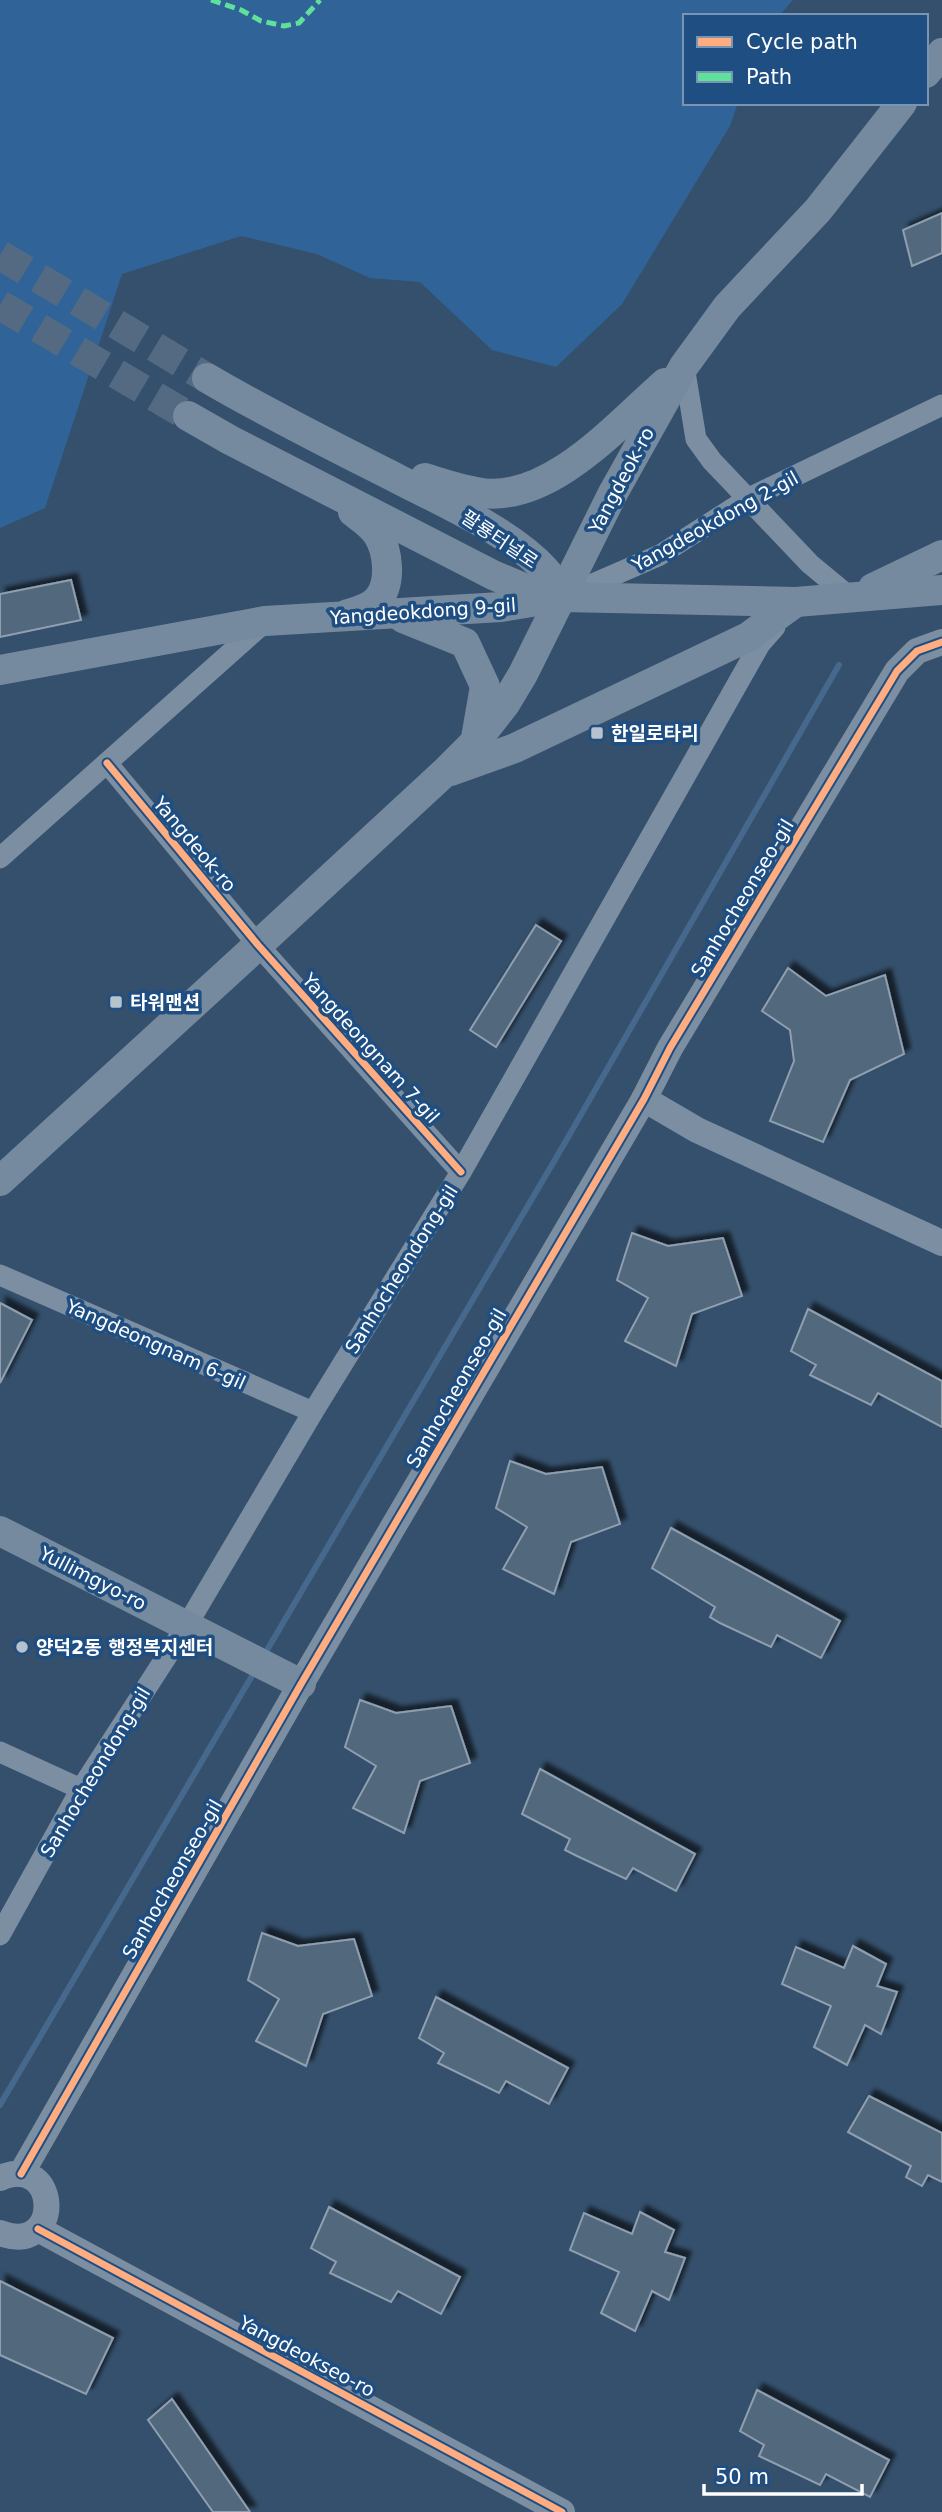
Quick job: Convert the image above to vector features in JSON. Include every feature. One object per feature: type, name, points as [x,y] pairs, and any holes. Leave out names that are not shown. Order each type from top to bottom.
[{"type":"main road","points":[[928,70],[942,53]]},
{"type":"main road","name":"Yangdeok-ro","points":[[0,1181],[476,741],[511,694],[613,493],[684,366],[727,307],[818,210],[900,105]]},
{"type":"main road","points":[[338,448],[414,475],[483,493],[526,488],[581,457],[684,366]]},
{"type":"main road","name":"팔룡터널로","points":[[206,378],[491,529],[526,553],[546,571],[562,597]]},
{"type":"main road","name":"팔룡터널로","points":[[188,416],[493,575],[526,589],[562,597]]},
{"type":"main road","points":[[310,481],[372,527],[385,551],[385,589],[377,601],[363,610],[334,618]]},
{"type":"main road","points":[[858,597],[942,555]]},
{"type":"main road","name":"Yangdeokdong 9-gil","points":[[0,670],[265,621],[501,607],[562,597],[796,602],[942,590]]},
{"type":"main road","points":[[444,773],[515,748],[748,637],[796,602]]},
{"type":"main road","points":[[396,615],[465,643],[485,685],[476,741]]},
{"type":"main road","name":"Yullimgyo-ro","points":[[0,1531],[302,1684]]},
{"type":"street","points":[[684,366],[696,439],[712,461],[810,564],[858,597]]},
{"type":"street","name":"Yangdeokdong 2-gil","points":[[562,597],[660,555],[748,498],[942,405]]},
{"type":"street","name":"Sanhocheondong-gil","points":[[0,1935],[80,1789],[187,1625],[313,1412],[461,1172],[760,644],[796,602]]},
{"type":"street","points":[[0,858],[265,621]]},
{"type":"street","name":"Sanhocheonseo-gil","points":[[11,2176],[644,1099],[670,1048],[897,671],[917,651],[942,642]]},
{"type":"street","name":"Yangdeok-ro","points":[[107,763],[258,945]]},
{"type":"street","name":"Yangdeongnam 7-gil","points":[[258,945],[461,1172]]},
{"type":"street","points":[[644,1099],[697,1130],[942,1243]]},
{"type":"street","name":"Yangdeongnam 6-gil","points":[[0,1275],[313,1412]]},
{"type":"street","points":[[0,1752],[80,1789]]},
{"type":"street","points":[[0,2233],[20,2237],[38,2229],[47,2211],[45,2191],[38,2183],[11,2176]]},
{"type":"street","name":"Yangdeokseo-ro","points":[[38,2229],[562,2512]]},
{"type":"shaded area","points":[[0,0],[793,0],[781,14],[683,14],[683,105],[737,105],[730,126],[622,304],[556,367],[492,350],[420,282],[370,278],[317,254],[241,236],[122,274],[45,508],[0,528]]},
{"type":"building","points":[[942,213],[942,253],[912,266],[903,230]]},
{"type":"building","points":[[71,580],[81,620],[0,637],[0,594]]},
{"type":"building","points":[[536,925],[561,941],[496,1047],[470,1030]]},
{"type":"building","points":[[788,968],[826,996],[885,975],[904,1054],[850,1080],[823,1142],[770,1121],[794,1061],[790,1030],[762,1011]]},
{"type":"building","points":[[632,1233],[668,1246],[723,1238],[742,1296],[692,1314],[676,1366],[625,1341],[648,1298],[617,1280]]},
{"type":"building","points":[[0,1303],[32,1320],[0,1383]]},
{"type":"building","points":[[808,1309],[942,1381],[942,1427],[878,1393],[871,1405],[810,1375],[816,1365],[791,1351]]},
{"type":"building","points":[[510,1461],[546,1474],[602,1467],[620,1524],[571,1542],[554,1594],[503,1569],[527,1527],[496,1508]]},
{"type":"building","points":[[671,1528],[840,1621],[821,1658],[777,1635],[771,1647],[720,1623],[710,1617],[715,1607],[652,1568]]},
{"type":"building","points":[[360,1700],[396,1713],[451,1706],[470,1763],[420,1781],[404,1833],[353,1808],[376,1766],[345,1747]]},
{"type":"building","points":[[540,1769],[695,1854],[676,1891],[633,1868],[626,1879],[565,1850],[570,1839],[522,1814]]},
{"type":"building","points":[[262,1933],[298,1946],[354,1939],[372,1996],[323,2014],[306,2066],[256,2041],[279,1999],[248,1980]]},
{"type":"building","points":[[853,1946],[886,1964],[877,1986],[897,1992],[881,2034],[865,2025],[847,2065],[814,2047],[831,2006],[782,1984],[796,1947],[844,1968]]},
{"type":"building","points":[[436,1997],[568,2068],[549,2104],[506,2081],[499,2093],[438,2063],[444,2053],[419,2038]]},
{"type":"building","points":[[869,2096],[942,2133],[942,2182],[928,2175],[922,2186],[906,2177],[911,2166],[848,2132]]},
{"type":"building","points":[[329,2207],[460,2277],[441,2314],[398,2291],[391,2302],[330,2273],[336,2262],[311,2248]]},
{"type":"building","points":[[640,2212],[674,2230],[665,2252],[685,2258],[669,2300],[652,2291],[635,2331],[601,2313],[619,2272],[570,2250],[584,2213],[632,2234]]},
{"type":"building","points":[[0,2281],[113,2338],[86,2394],[0,2355]]},
{"type":"building","points":[[757,2390],[889,2460],[870,2497],[826,2474],[820,2485],[759,2456],[764,2445],[740,2431]]},
{"type":"building","points":[[172,2399],[250,2512],[213,2512],[148,2420]]},
{"type":"waterway","points":[[263,1657],[563,1146],[839,665]]},
{"type":"waterway","points":[[0,2105],[256,1669]]},
{"type":"tunnel","points":[[0,255],[207,378]]},
{"type":"tunnel","points":[[0,305],[188,416]]},
{"type":"marked path","points":[[211,0],[241,10],[261,21],[284,26],[299,23],[320,0]]},
{"type":"cycle path","points":[[21,2174],[301,1684],[644,1099],[670,1048],[897,671],[917,651],[942,642]]},
{"type":"cycle path","points":[[107,763],[258,945],[461,1172]]},
{"type":"cycle path","points":[[38,2229],[562,2512]]},
{"type":"place","name":"한일로타리","points":[[597,733]]},
{"type":"place","name":"타워맨션","points":[[116,1002]]},
{"type":"place","name":"양덕2동 행정복지센터","points":[[22,1647]]}]
